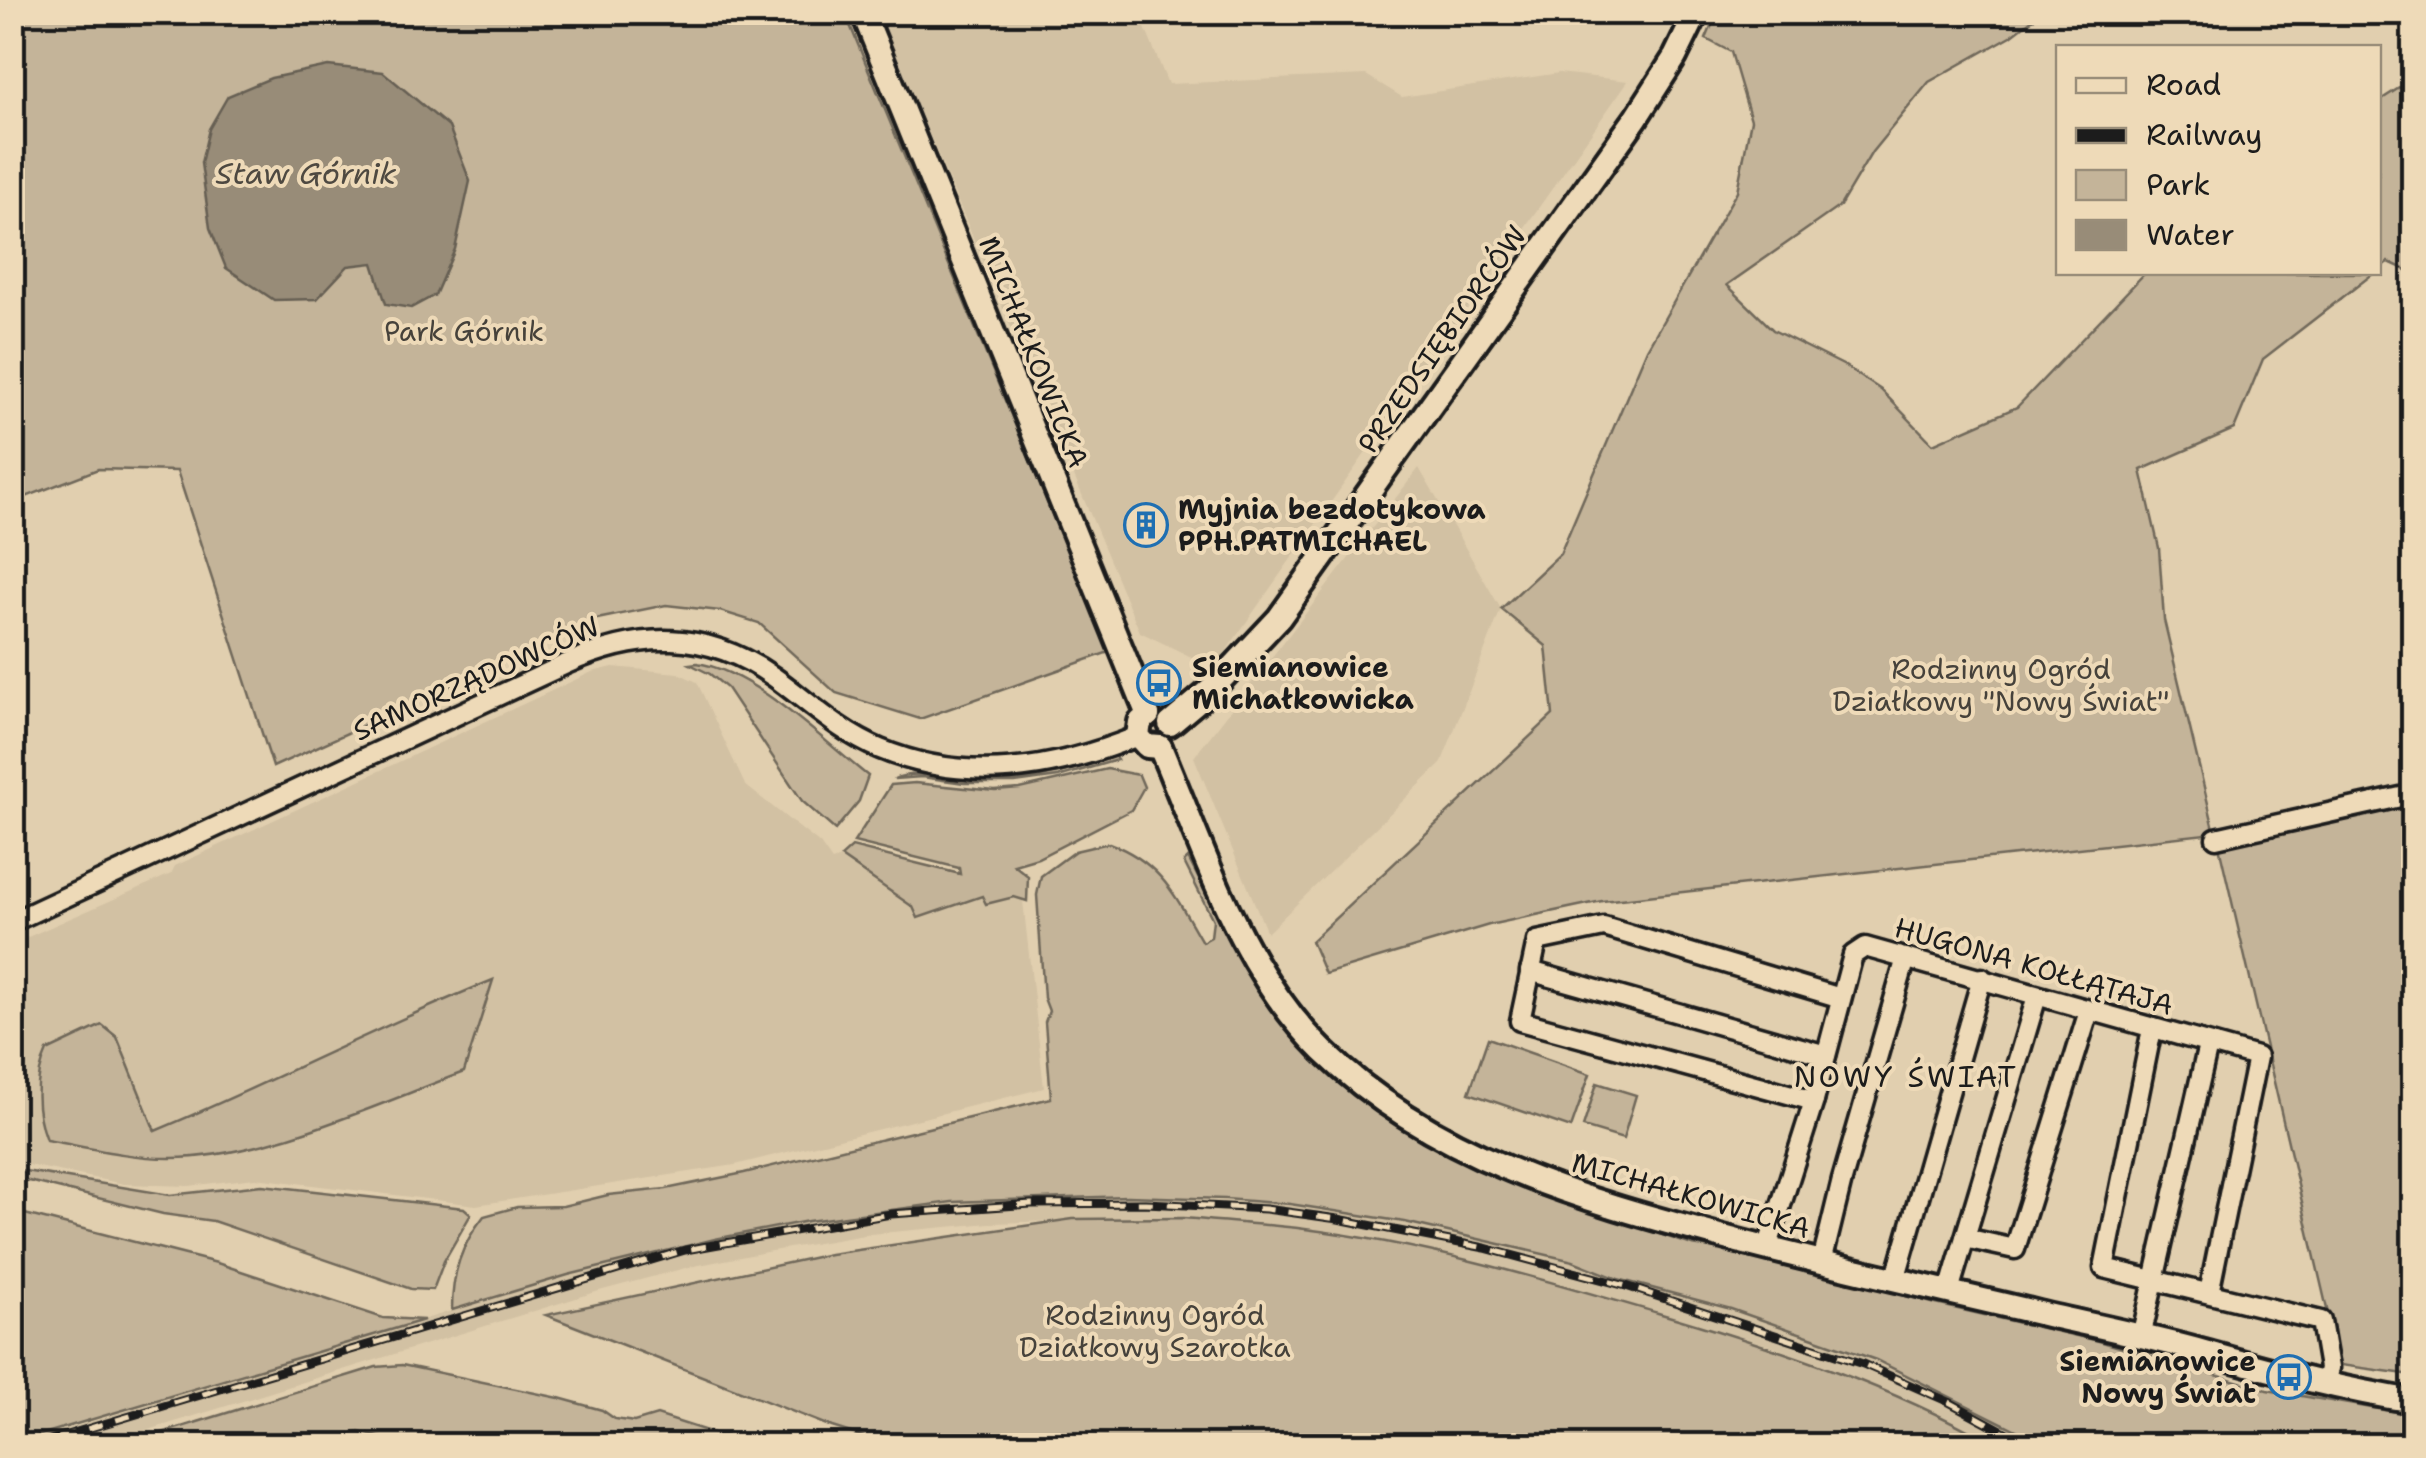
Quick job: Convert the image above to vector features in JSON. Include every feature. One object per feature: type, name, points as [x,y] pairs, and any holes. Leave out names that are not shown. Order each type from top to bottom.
[{"type":"street","name":"MICHAŁKOWICKA","points":[[862,12],[1220,890],[1260,973],[1292,1018],[1350,1075],[1422,1123],[1530,1178],[1628,1212],[2325,1385],[2414,1401]]},
{"type":"street","name":"PRZEDSIĘBIORCÓW","points":[[1154,730],[1182,718],[1243,659],[1290,604],[1636,118],[1675,57],[1697,12]]},
{"type":"street","name":"SAMORZĄDOWCÓW","points":[[12,922],[566,664],[619,643],[677,640],[729,652],[771,675],[861,740],[902,757],[939,766],[992,771],[1033,768],[1091,754],[1154,730]]},
{"type":"street","points":[[2216,838],[2414,794]]},
{"type":"street","points":[[1814,1101],[1520,1021],[1537,941],[1604,927],[1841,998]]},
{"type":"street","name":"HUGONA KOŁŁĄTAJA","points":[[1767,1249],[1814,1101],[1841,998],[1857,950],[1865,947],[2257,1057],[2209,1292]]},
{"type":"street","points":[[1822,1262],[1906,958]]},
{"type":"street","points":[[1530,971],[1826,1056]]},
{"type":"street","points":[[1895,1280],[1982,978]]},
{"type":"street","points":[[1948,1291],[2038,996]]},
{"type":"street","points":[[1964,1238],[2015,1249],[2088,1010]]},
{"type":"street","points":[[2152,1029],[2104,1268],[2321,1321],[2328,1368],[2325,1385]]},
{"type":"street","points":[[2141,1337],[2208,1045]]},
{"type":"shaded area","points":[[878,13],[1139,13],[1168,84],[1366,75],[1402,97],[1559,73],[1628,81],[1214,668],[1140,632]]},
{"type":"shaded area","points":[[1419,468],[1501,609],[1441,764],[1267,933],[1194,757]]},
{"type":"shaded area","points":[[613,667],[678,673],[697,682],[745,785],[820,844],[832,861],[843,857],[983,895],[986,903],[1014,897],[1023,901],[1044,1088],[735,1165],[476,1205],[255,1178],[189,1186],[124,1184],[13,1162],[12,944],[171,874],[175,866],[592,672]]},
{"type":"shaded area","points":[[1127,1196],[1290,1204],[1405,1222],[1573,1261],[1618,1279],[1731,1309],[1876,1360],[2046,1445],[1995,1445],[1925,1410],[1777,1348],[1565,1285],[1436,1253],[1306,1229],[1184,1218],[990,1223],[870,1234],[766,1252],[599,1291],[100,1445],[13,1446],[568,1275],[715,1239],[808,1221],[952,1202]]},
{"type":"green space","name":"Park Górnik","points":[[13,13],[845,13],[1109,652],[920,719],[836,693],[759,623],[720,611],[666,605],[597,619],[273,767],[177,471],[98,469],[13,502]]},
{"type":"green space","name":"Rodzinny Ogród Działkowy \"Nowy Świat\"","points":[[1717,13],[2041,13],[2011,36],[1929,82],[1872,152],[1840,206],[1727,285],[1773,330],[1845,366],[1881,390],[1933,444],[2017,407],[2143,275],[2371,275],[2263,359],[2234,429],[2141,470],[2159,548],[2164,620],[2215,833],[1602,901],[1489,925],[1325,974],[1311,941],[1553,715],[1546,646],[1501,609],[1560,554],[1647,349],[1737,191],[1751,120],[1731,52],[1706,39]]},
{"type":"green space","points":[[2413,79],[2413,273],[2389,262],[2381,267],[2381,100]]},
{"type":"green space","points":[[690,664],[719,669],[764,693],[868,776],[859,801],[835,830],[802,801],[727,688]]},
{"type":"green space","points":[[1115,756],[1117,760],[1058,777],[1015,783],[894,779],[932,775],[1023,780]]},
{"type":"green space","points":[[1107,769],[1139,775],[1144,787],[1131,810],[1038,858],[1014,865],[1028,876],[1027,901],[1014,897],[986,904],[982,896],[918,918],[913,907],[841,857],[852,847],[960,874],[959,868],[854,842],[891,785],[915,783],[995,791]]},
{"type":"green space","points":[[2413,802],[2413,1375],[2340,1365],[2219,846]]},
{"type":"green space","points":[[1109,843],[1155,871],[1202,942],[1211,937],[1213,920],[1184,862],[1188,858],[1247,972],[1286,1024],[1528,1187],[1692,1245],[1760,1256],[1936,1304],[2099,1341],[2267,1390],[2413,1415],[2413,1445],[2046,1445],[1876,1360],[1731,1309],[1618,1279],[1573,1261],[1405,1222],[1290,1204],[1225,1199],[1127,1196],[952,1202],[808,1221],[568,1275],[452,1310],[459,1260],[484,1216],[517,1207],[563,1206],[744,1173],[1051,1098],[1045,1022],[1049,1011],[1044,998],[1037,895],[1041,876],[1075,851]]},
{"type":"green space","points":[[493,980],[464,1072],[319,1127],[242,1149],[169,1158],[46,1140],[37,1095],[47,1051],[102,1025],[117,1037],[155,1131]]},
{"type":"green space","points":[[1488,1038],[1590,1074],[1571,1128],[1469,1093]]},
{"type":"green space","points":[[1597,1083],[1636,1095],[1623,1139],[1583,1127]]},
{"type":"green space","points":[[13,1169],[170,1195],[262,1185],[464,1208],[471,1214],[444,1261],[433,1290],[411,1289],[213,1221],[163,1214],[25,1180],[13,1183]]},
{"type":"green space","points":[[13,1211],[217,1263],[383,1318],[424,1320],[13,1443]]},
{"type":"green space","name":"Rodzinny Ogród Działkowy Szarotka","points":[[1184,1218],[1350,1236],[1439,1253],[1571,1288],[1830,1369],[1914,1404],[1995,1445],[889,1445],[832,1427],[546,1315],[830,1254],[1073,1219]]},
{"type":"green space","points":[[402,1365],[559,1398],[602,1410],[615,1419],[634,1422],[657,1415],[713,1433],[776,1445],[414,1446],[359,1432],[285,1445],[123,1445],[376,1367]]},
{"type":"water","name":"Staw Górnik","points":[[328,66],[383,72],[449,127],[470,181],[455,249],[435,295],[411,308],[386,304],[373,263],[348,266],[317,299],[274,300],[226,268],[210,228],[201,163],[209,129],[228,96],[271,78]]},
{"type":"railway","points":[[30,1446],[685,1250],[891,1214],[1031,1204],[1146,1203],[1266,1209],[1338,1219],[1485,1248],[1626,1286],[1863,1364],[1949,1402],[2031,1446]]},
{"type":"place","name":"Myjnia bezdotykowa PPH.PATMICHAEL","points":[[1146,525]]},
{"type":"place","name":"Siemianowice Michałkowicka","points":[[1159,683]]},
{"type":"place","name":"Siemianowice Nowy Świat","points":[[2289,1377]]},
{"type":"district","name":"NOWY ŚWIAT","points":[[1906,1077]]}]
